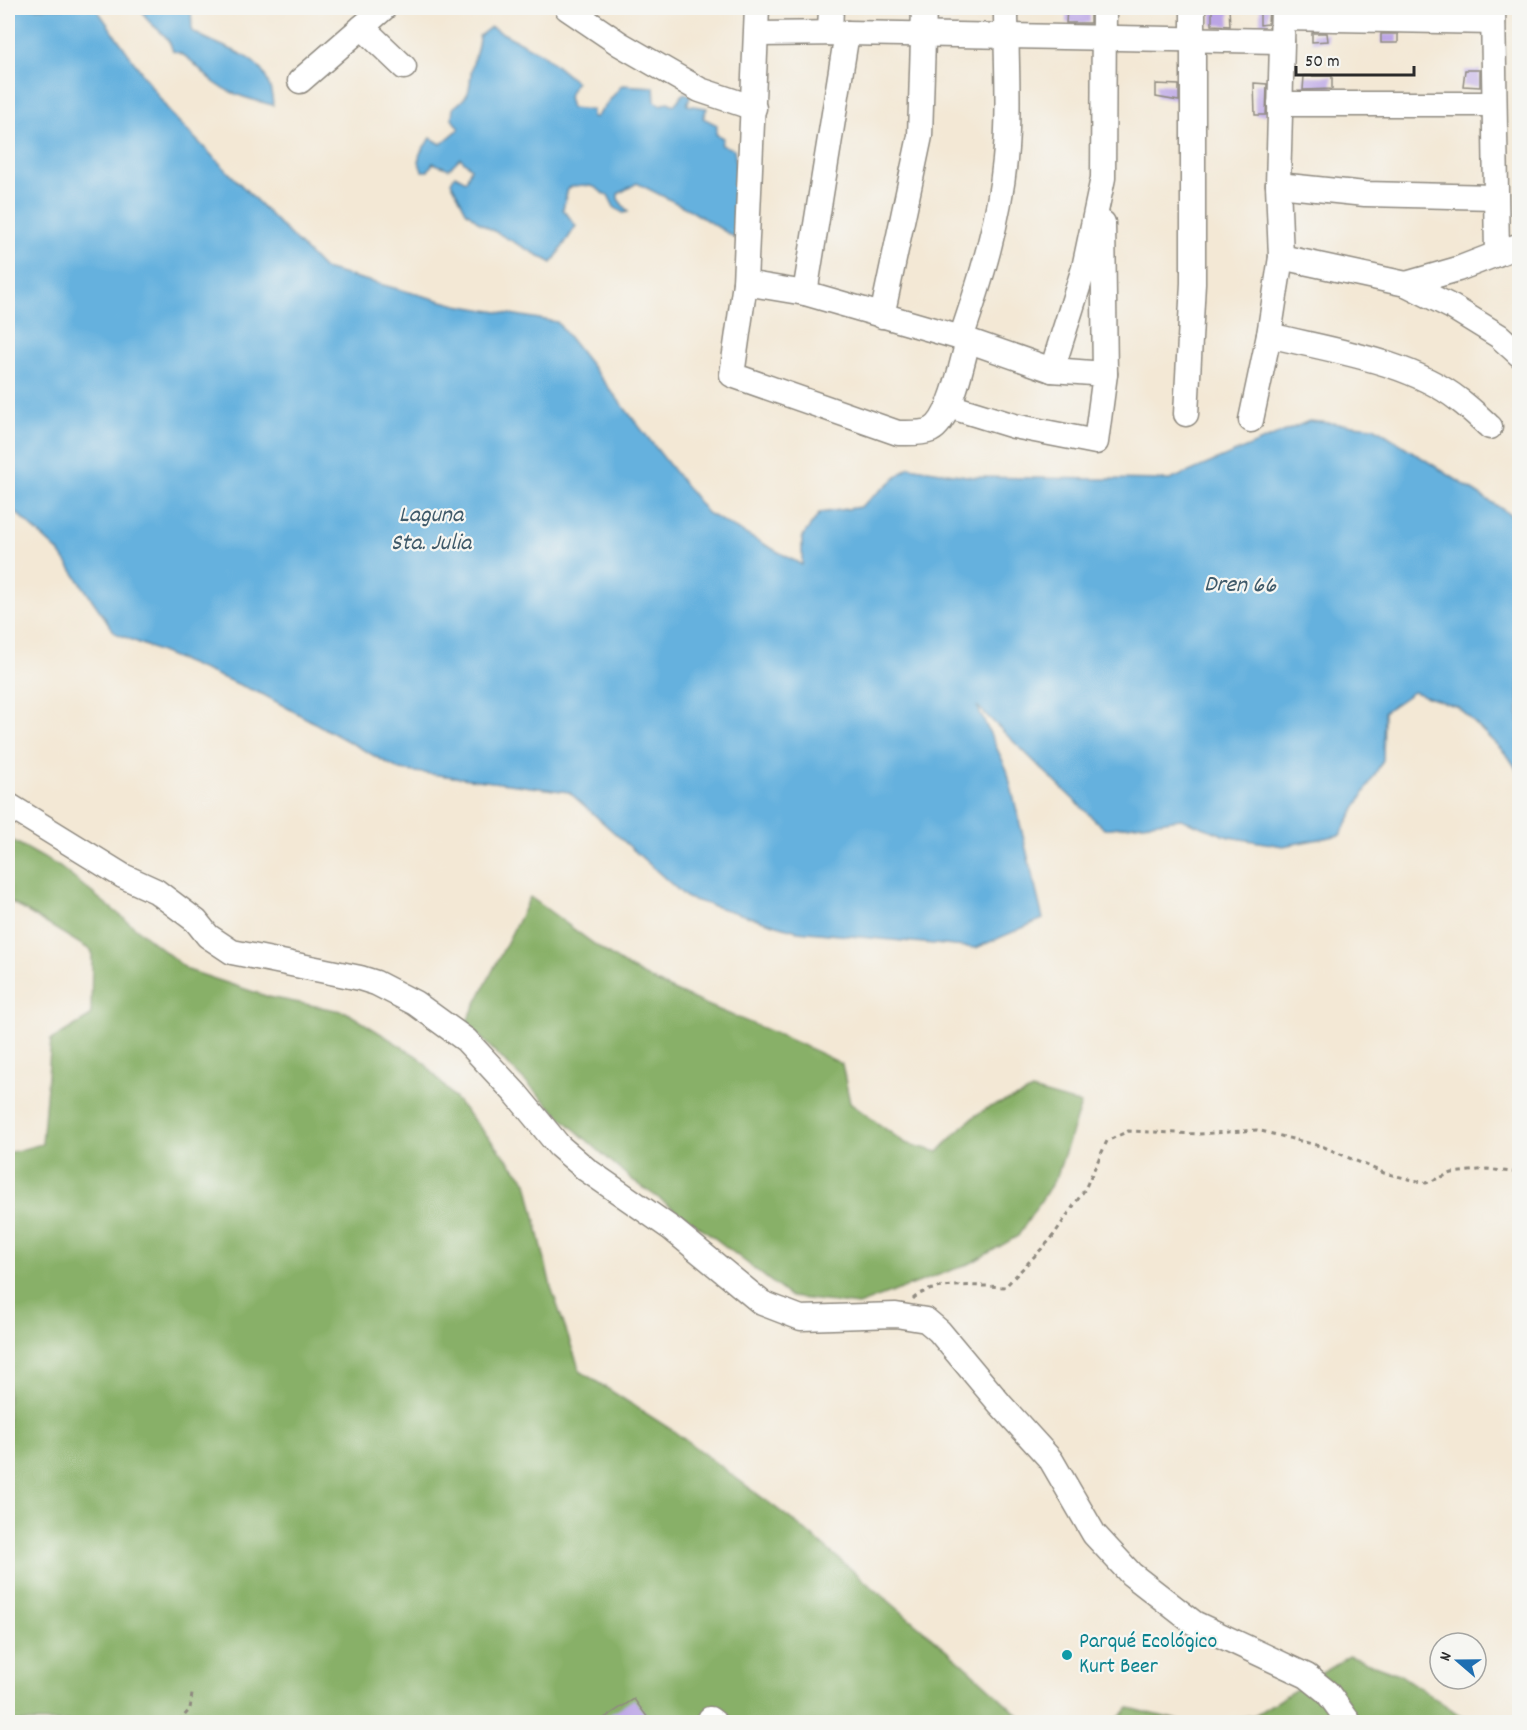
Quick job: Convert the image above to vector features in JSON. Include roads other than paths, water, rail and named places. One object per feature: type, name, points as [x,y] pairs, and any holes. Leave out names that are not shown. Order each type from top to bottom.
[{"type":"street","points":[[300,81],[384,8]]},
{"type":"street","points":[[567,8],[620,44],[700,90],[754,108]]},
{"type":"street","points":[[757,8],[758,34],[745,283],[732,375],[898,433],[932,429],[941,420],[949,406],[982,279],[1005,158],[1006,8]]},
{"type":"street","points":[[805,293],[839,33],[831,8]]},
{"type":"street","points":[[882,316],[918,145],[924,8]]},
{"type":"street","points":[[949,406],[1014,426],[1096,442],[1105,374],[1104,8]]},
{"type":"street","points":[[1186,414],[1192,283],[1193,8]]},
{"type":"street","points":[[758,34],[839,33],[1193,39],[1283,22],[1493,15],[1495,197],[1504,243]]},
{"type":"street","points":[[1251,420],[1269,335],[1281,256],[1278,185],[1283,22]]},
{"type":"street","points":[[362,27],[404,67]]},
{"type":"street","points":[[1280,104],[1494,104]]},
{"type":"street","points":[[1052,370],[1084,268],[1103,178]]},
{"type":"street","points":[[1278,185],[1365,194],[1495,197]]},
{"type":"street","points":[[1406,285],[1458,270],[1504,243],[1520,245]]},
{"type":"street","points":[[1281,256],[1406,285],[1509,336],[1520,355]]},
{"type":"street","points":[[745,283],[805,293],[965,339],[1052,370],[1105,374]]},
{"type":"street","points":[[1269,335],[1363,358],[1421,377],[1459,399],[1490,427]]},
{"type":"street","points":[[8,805],[123,876],[156,891],[196,921],[208,936],[232,952],[360,978],[376,983],[416,1003],[466,1040],[566,1152],[587,1170],[672,1229],[762,1303],[801,1318],[896,1315],[926,1320],[939,1331],[1051,1460],[1094,1534],[1131,1574],[1194,1623],[1307,1676],[1326,1692],[1349,1722]]},
{"type":"water","name":"Laguna Sta. Julia","points":[[8,8],[96,8],[171,114],[324,269],[457,305],[557,322],[707,513],[802,565],[802,537],[820,513],[860,507],[909,467],[973,477],[1170,480],[1309,421],[1374,427],[1519,520],[1519,773],[1508,756],[1458,707],[1413,692],[1384,712],[1383,760],[1340,835],[1283,846],[1229,837],[1181,819],[1104,829],[977,706],[1007,770],[1043,919],[976,948],[797,931],[687,898],[569,792],[400,770],[264,695],[115,633],[60,553],[8,505]]},
{"type":"water","points":[[142,8],[191,8],[192,31],[245,56],[255,64],[264,74],[270,87],[273,105],[235,94],[215,83],[185,56],[173,51],[166,37],[148,20]]},
{"type":"water","points":[[491,27],[542,54],[576,82],[568,97],[571,108],[592,110],[592,117],[596,117],[622,85],[654,87],[655,101],[661,105],[668,102],[674,105],[684,93],[691,95],[687,105],[707,108],[703,118],[717,125],[716,134],[723,138],[721,145],[734,149],[738,175],[733,206],[739,213],[737,239],[690,210],[637,183],[618,194],[618,199],[628,212],[623,213],[614,207],[608,195],[596,188],[585,185],[568,188],[563,209],[576,226],[552,263],[481,224],[466,211],[451,182],[455,175],[466,181],[471,168],[460,158],[449,169],[433,163],[428,171],[422,171],[419,157],[431,138],[441,144],[459,129],[452,119],[453,108],[469,90],[479,36]]},
{"type":"place","name":"Parqué Ecológico Kurt Beer","points":[[1067,1655]]},
{"type":"water label","name":"Dren 66","points":[[1240,586]]}]
